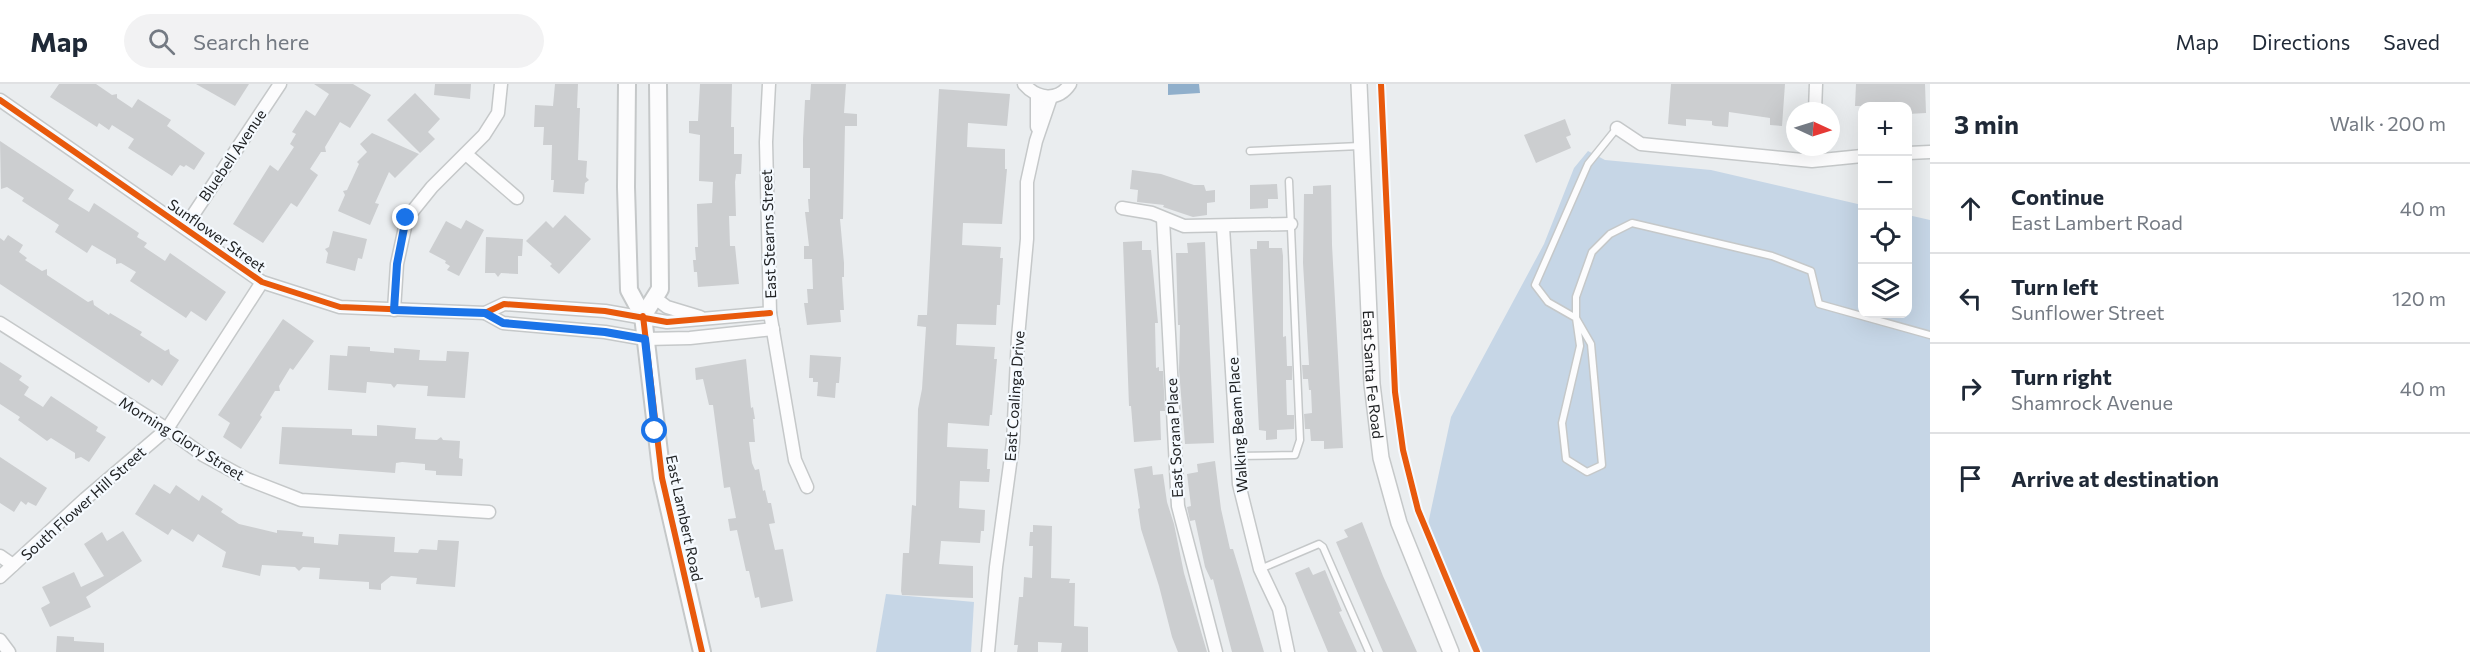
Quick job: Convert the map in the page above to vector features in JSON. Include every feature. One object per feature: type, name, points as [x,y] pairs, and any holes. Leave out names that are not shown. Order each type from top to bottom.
[{"type":"main road","name":"East Lambert Road","points":[[627,84],[626,187],[629,290],[643,316],[662,478],[702,652]]},
{"type":"main road","points":[[643,316],[660,289],[658,84]]},
{"type":"street","name":"Bluebell Avenue","points":[[185,227],[280,84]]},
{"type":"street","points":[[394,310],[397,264],[406,218],[432,187],[484,135],[498,113],[501,84]]},
{"type":"street","name":"East Stearns Street","points":[[769,84],[765,142],[770,313],[795,460],[807,487]]},
{"type":"street","points":[[1024,84],[1037,95],[1051,97],[1059,94],[1070,84]]},
{"type":"street","name":"East Santa Fe Road","points":[[1359,84],[1372,384],[1381,458],[1399,523],[1451,652]]},
{"type":"street","points":[[1815,102],[1816,84]]},
{"type":"street","points":[[1036,141],[1037,95]]},
{"type":"street","points":[[1036,141],[1051,97]]},
{"type":"street","name":"Sunflower Street","points":[[0,100],[262,282],[340,307],[485,313],[503,323],[605,332],[645,339],[690,338],[773,329]]},
{"type":"street","points":[[1617,128],[1641,144],[1812,161],[1858,156]]},
{"type":"street","name":"East Coalinga Drive","points":[[988,652],[1012,442],[1027,239],[1027,182],[1036,141]]},
{"type":"street","points":[[1912,153],[1930,152]]},
{"type":"street","points":[[466,154],[517,198]]},
{"type":"street","points":[[1812,156],[1812,161]]},
{"type":"street","points":[[1122,208],[1152,213],[1184,226],[1290,224]]},
{"type":"street","name":"East Sorana Place","points":[[1163,219],[1178,506],[1216,652]]},
{"type":"street","name":"Walking Beam Place","points":[[1223,227],[1239,484],[1260,569],[1279,609],[1288,652]]},
{"type":"street","name":"South Flower Hill Street","points":[[0,577],[167,429],[262,282]]},
{"type":"street","points":[[655,297],[660,303],[680,312],[710,319]]},
{"type":"street","name":"Sunflower Street","points":[[485,313],[504,304],[643,316],[667,322],[770,313]]},
{"type":"street","name":"Morning Glory Street","points":[[0,323],[167,429],[203,455],[247,479],[301,500],[489,512]]},
{"type":"street","points":[[0,555],[13,565]]},
{"type":"street","points":[[0,640],[9,652]]},
{"type":"lane","points":[[1617,128],[1588,164],[1535,285],[1548,302],[1576,318],[1591,344],[1602,465],[1587,472],[1566,459],[1562,423],[1580,346],[1576,318],[1576,297],[1592,252],[1610,234],[1632,223],[1772,256],[1811,271],[1818,304],[1930,335]]},
{"type":"lane","points":[[1250,151],[1361,146]]},
{"type":"lane","points":[[1237,456],[1295,455],[1300,440],[1289,181]]},
{"type":"lane","points":[[1260,569],[1319,544],[1323,547],[1369,652]]},
{"type":"shaded area","points":[[1588,151],[1605,160],[1711,170],[1858,204],[1858,318],[1912,318],[1912,216],[1930,220],[1930,652],[1483,652],[1428,524],[1451,417],[1544,244],[1574,168]]},
{"type":"shaded area","points":[[886,594],[974,602],[971,652],[876,652]]},
{"type":"water","points":[[1168,84],[1199,84],[1200,93],[1168,95]]},
{"type":"building","points":[[59,84],[96,84],[112,95],[117,94],[117,98],[132,108],[138,99],[171,120],[167,126],[205,153],[194,170],[186,165],[184,167],[180,165],[172,176],[128,148],[134,139],[112,125],[109,130],[99,123],[97,127],[50,97]]},
{"type":"building","points":[[196,84],[249,84],[235,106]]},
{"type":"building","points":[[314,84],[353,84],[371,95],[350,128],[340,122],[325,147],[326,152],[321,152],[310,169],[318,175],[297,207],[291,203],[263,243],[233,224],[270,165],[278,171],[294,147],[290,144],[296,134],[292,132],[306,110],[315,116],[329,94]]},
{"type":"building","points":[[435,84],[471,84],[470,99],[434,95]]},
{"type":"building","points":[[555,84],[578,84],[577,108],[580,108],[578,160],[587,161],[586,177],[589,180],[585,183],[584,194],[553,192],[552,145],[543,145],[544,127],[534,127],[535,105],[553,106]]},
{"type":"building","points":[[700,84],[732,84],[731,127],[734,127],[734,154],[742,154],[741,174],[736,174],[735,182],[736,216],[729,216],[730,246],[735,246],[739,284],[698,287],[697,272],[694,272],[695,247],[698,247],[697,204],[712,203],[713,182],[699,181],[700,135],[689,133],[689,121],[698,121]]},
{"type":"building","points":[[811,84],[846,84],[844,113],[857,114],[857,126],[845,126],[843,219],[840,219],[844,263],[844,277],[842,277],[844,310],[840,310],[841,322],[807,325],[804,303],[808,303],[807,289],[813,289],[812,259],[804,259],[804,246],[809,246],[805,212],[809,212],[810,168],[803,168],[803,139],[805,100],[810,100]]},
{"type":"building","points":[[1671,84],[1785,84],[1782,126],[1770,125],[1770,118],[1729,112],[1728,127],[1712,125],[1712,121],[1686,119],[1686,126],[1668,124]]},
{"type":"building","points":[[1856,84],[1925,84],[1926,113],[1912,114],[1912,102],[1858,102],[1858,106],[1855,106]]},
{"type":"building","points":[[939,89],[1010,94],[1007,126],[968,123],[967,147],[1005,149],[1005,169],[1007,169],[1002,224],[963,223],[962,245],[1001,247],[1000,258],[1003,258],[1000,305],[997,305],[996,325],[957,324],[956,345],[995,347],[994,359],[997,359],[989,426],[948,423],[947,447],[988,449],[989,482],[960,481],[959,508],[985,510],[984,531],[981,531],[980,543],[941,541],[939,564],[973,566],[973,598],[902,595],[901,591],[903,553],[909,553],[912,505],[916,506],[918,409],[922,389],[926,327],[917,326],[918,315],[927,315]]},
{"type":"building","points":[[415,93],[440,119],[428,132],[435,139],[420,153],[387,120]]},
{"type":"building","points":[[1565,119],[1571,135],[1566,137],[1571,148],[1536,163],[1524,135]]},
{"type":"building","points":[[372,133],[419,154],[395,178],[389,172],[375,203],[379,204],[370,225],[338,211],[345,195],[343,191],[347,190],[359,164],[357,162],[367,152],[360,144]]},
{"type":"building","points":[[0,141],[74,190],[68,199],[89,212],[94,203],[139,233],[137,237],[147,243],[144,247],[165,261],[170,253],[226,292],[206,321],[191,311],[186,318],[130,281],[136,272],[121,263],[116,264],[116,259],[92,245],[87,253],[55,232],[59,225],[22,201],[24,198],[7,187],[1,189]]},
{"type":"building","points":[[1132,170],[1161,174],[1194,185],[1204,185],[1206,191],[1215,190],[1215,202],[1207,203],[1207,215],[1193,217],[1163,207],[1164,205],[1137,202],[1138,190],[1130,189]]},
{"type":"building","points":[[1277,184],[1278,199],[1268,199],[1268,208],[1250,209],[1250,185]]},
{"type":"building","points":[[1331,185],[1343,448],[1324,449],[1324,441],[1311,441],[1310,429],[1305,429],[1304,414],[1312,413],[1311,390],[1309,390],[1308,379],[1303,379],[1302,365],[1309,365],[1303,263],[1304,194],[1313,194],[1313,186]]},
{"type":"building","points":[[565,215],[591,239],[559,274],[550,266],[552,264],[526,241],[546,221],[553,228]]},
{"type":"building","points":[[466,220],[484,230],[459,276],[447,270],[450,266],[445,263],[446,261],[429,252],[446,221],[461,229]]},
{"type":"building","points":[[333,231],[367,239],[362,259],[358,258],[355,271],[326,263],[328,253],[325,249],[329,247]]},
{"type":"building","points":[[8,235],[23,245],[19,252],[27,258],[25,260],[42,271],[47,269],[47,275],[88,302],[93,300],[94,305],[109,315],[110,313],[142,332],[140,335],[165,351],[169,349],[170,354],[179,360],[162,386],[152,379],[149,383],[0,284],[0,238],[4,241]]},
{"type":"building","points":[[486,237],[523,239],[522,256],[518,256],[518,274],[501,273],[498,277],[495,273],[485,273]]},
{"type":"building","points":[[1142,241],[1142,250],[1151,250],[1158,323],[1155,323],[1156,368],[1159,367],[1159,371],[1163,371],[1165,411],[1160,411],[1161,440],[1134,442],[1131,406],[1129,406],[1123,242]]},
{"type":"building","points":[[1257,241],[1269,241],[1269,248],[1282,248],[1283,337],[1286,336],[1287,366],[1292,366],[1292,380],[1286,380],[1287,415],[1294,415],[1294,429],[1277,430],[1277,439],[1266,440],[1266,431],[1259,430],[1250,249],[1257,249]]},
{"type":"building","points":[[1205,242],[1214,443],[1185,444],[1179,370],[1180,325],[1178,325],[1176,253],[1188,253],[1187,243]]},
{"type":"building","points":[[283,319],[314,341],[293,370],[290,368],[279,386],[280,391],[275,391],[260,415],[262,417],[241,449],[223,437],[230,423],[218,415]]},
{"type":"building","points":[[348,346],[370,347],[370,351],[394,353],[394,348],[420,350],[419,360],[446,361],[447,351],[469,352],[465,398],[427,396],[428,386],[397,384],[394,388],[391,384],[367,382],[366,393],[328,390],[330,355],[347,356]]},
{"type":"building","points":[[810,355],[841,357],[835,398],[817,396],[818,382],[813,382],[813,378],[809,378]]},
{"type":"building","points":[[746,359],[751,408],[753,407],[755,419],[753,419],[755,442],[749,442],[752,463],[755,470],[759,469],[763,491],[765,490],[768,503],[771,503],[775,523],[769,524],[775,550],[783,549],[793,601],[761,608],[759,597],[755,598],[749,571],[746,571],[737,530],[730,531],[728,519],[736,518],[730,487],[724,488],[713,405],[709,405],[703,379],[696,380],[695,368]]},
{"type":"building","points":[[0,362],[22,376],[19,380],[29,387],[24,395],[43,407],[51,396],[98,427],[96,431],[106,437],[89,462],[81,457],[75,459],[75,453],[51,438],[47,441],[18,420],[20,417],[0,404]]},
{"type":"building","points":[[377,425],[416,428],[415,439],[437,440],[441,437],[443,440],[460,441],[459,458],[463,459],[462,476],[436,475],[436,471],[425,470],[425,464],[402,462],[396,463],[395,473],[279,464],[282,427],[352,429],[352,435],[377,436]]},
{"type":"building","points":[[0,457],[47,488],[36,506],[28,502],[26,505],[21,501],[14,512],[0,503]]},
{"type":"building","points":[[1215,461],[1221,509],[1230,549],[1233,549],[1264,652],[1232,652],[1213,579],[1211,580],[1205,567],[1195,520],[1190,521],[1187,507],[1191,506],[1187,474],[1198,472],[1197,464]]},
{"type":"building","points":[[1152,466],[1153,475],[1163,474],[1167,502],[1184,573],[1207,652],[1178,652],[1172,637],[1141,529],[1138,509],[1140,508],[1134,469]]},
{"type":"building","points":[[154,484],[170,494],[176,485],[199,501],[202,495],[223,509],[221,512],[239,524],[277,533],[277,530],[303,532],[302,536],[314,537],[314,543],[338,545],[339,534],[395,537],[394,552],[418,553],[421,549],[437,550],[438,540],[459,541],[455,587],[416,584],[417,578],[391,576],[381,584],[381,590],[369,589],[369,582],[319,579],[320,568],[303,567],[299,571],[295,567],[262,565],[260,576],[222,567],[226,552],[198,534],[193,542],[172,529],[168,535],[135,514]]},
{"type":"building","points":[[1362,522],[1417,652],[1383,652],[1336,542],[1348,537],[1344,530]]},
{"type":"building","points":[[1033,525],[1052,526],[1051,578],[1070,579],[1069,583],[1075,583],[1074,626],[1088,627],[1088,652],[1061,652],[1062,643],[1038,642],[1038,652],[1017,652],[1018,645],[1014,645],[1019,597],[1023,597],[1024,577],[1032,578],[1033,546],[1029,546]]},
{"type":"building","points":[[123,531],[142,561],[86,597],[91,607],[50,627],[41,608],[50,603],[42,587],[74,572],[81,587],[104,576],[84,544],[102,532],[107,541]]},
{"type":"building","points":[[1309,567],[1313,575],[1325,570],[1342,611],[1339,612],[1357,652],[1328,652],[1295,573]]},
{"type":"building","points":[[57,636],[74,637],[74,641],[104,643],[104,652],[56,652]]},
{"type":"cycle path","points":[[1381,84],[1395,392],[1403,450],[1418,510],[1477,652]]},
{"type":"cycle path","points":[[0,100],[262,282],[340,307],[485,313],[504,304],[605,311],[667,322],[770,313]]},
{"type":"cycle path","points":[[643,316],[662,478],[702,652]]},
{"type":"route","points":[[406,218],[397,264],[394,310],[485,313],[503,323],[605,332],[645,339],[655,431]]}]
